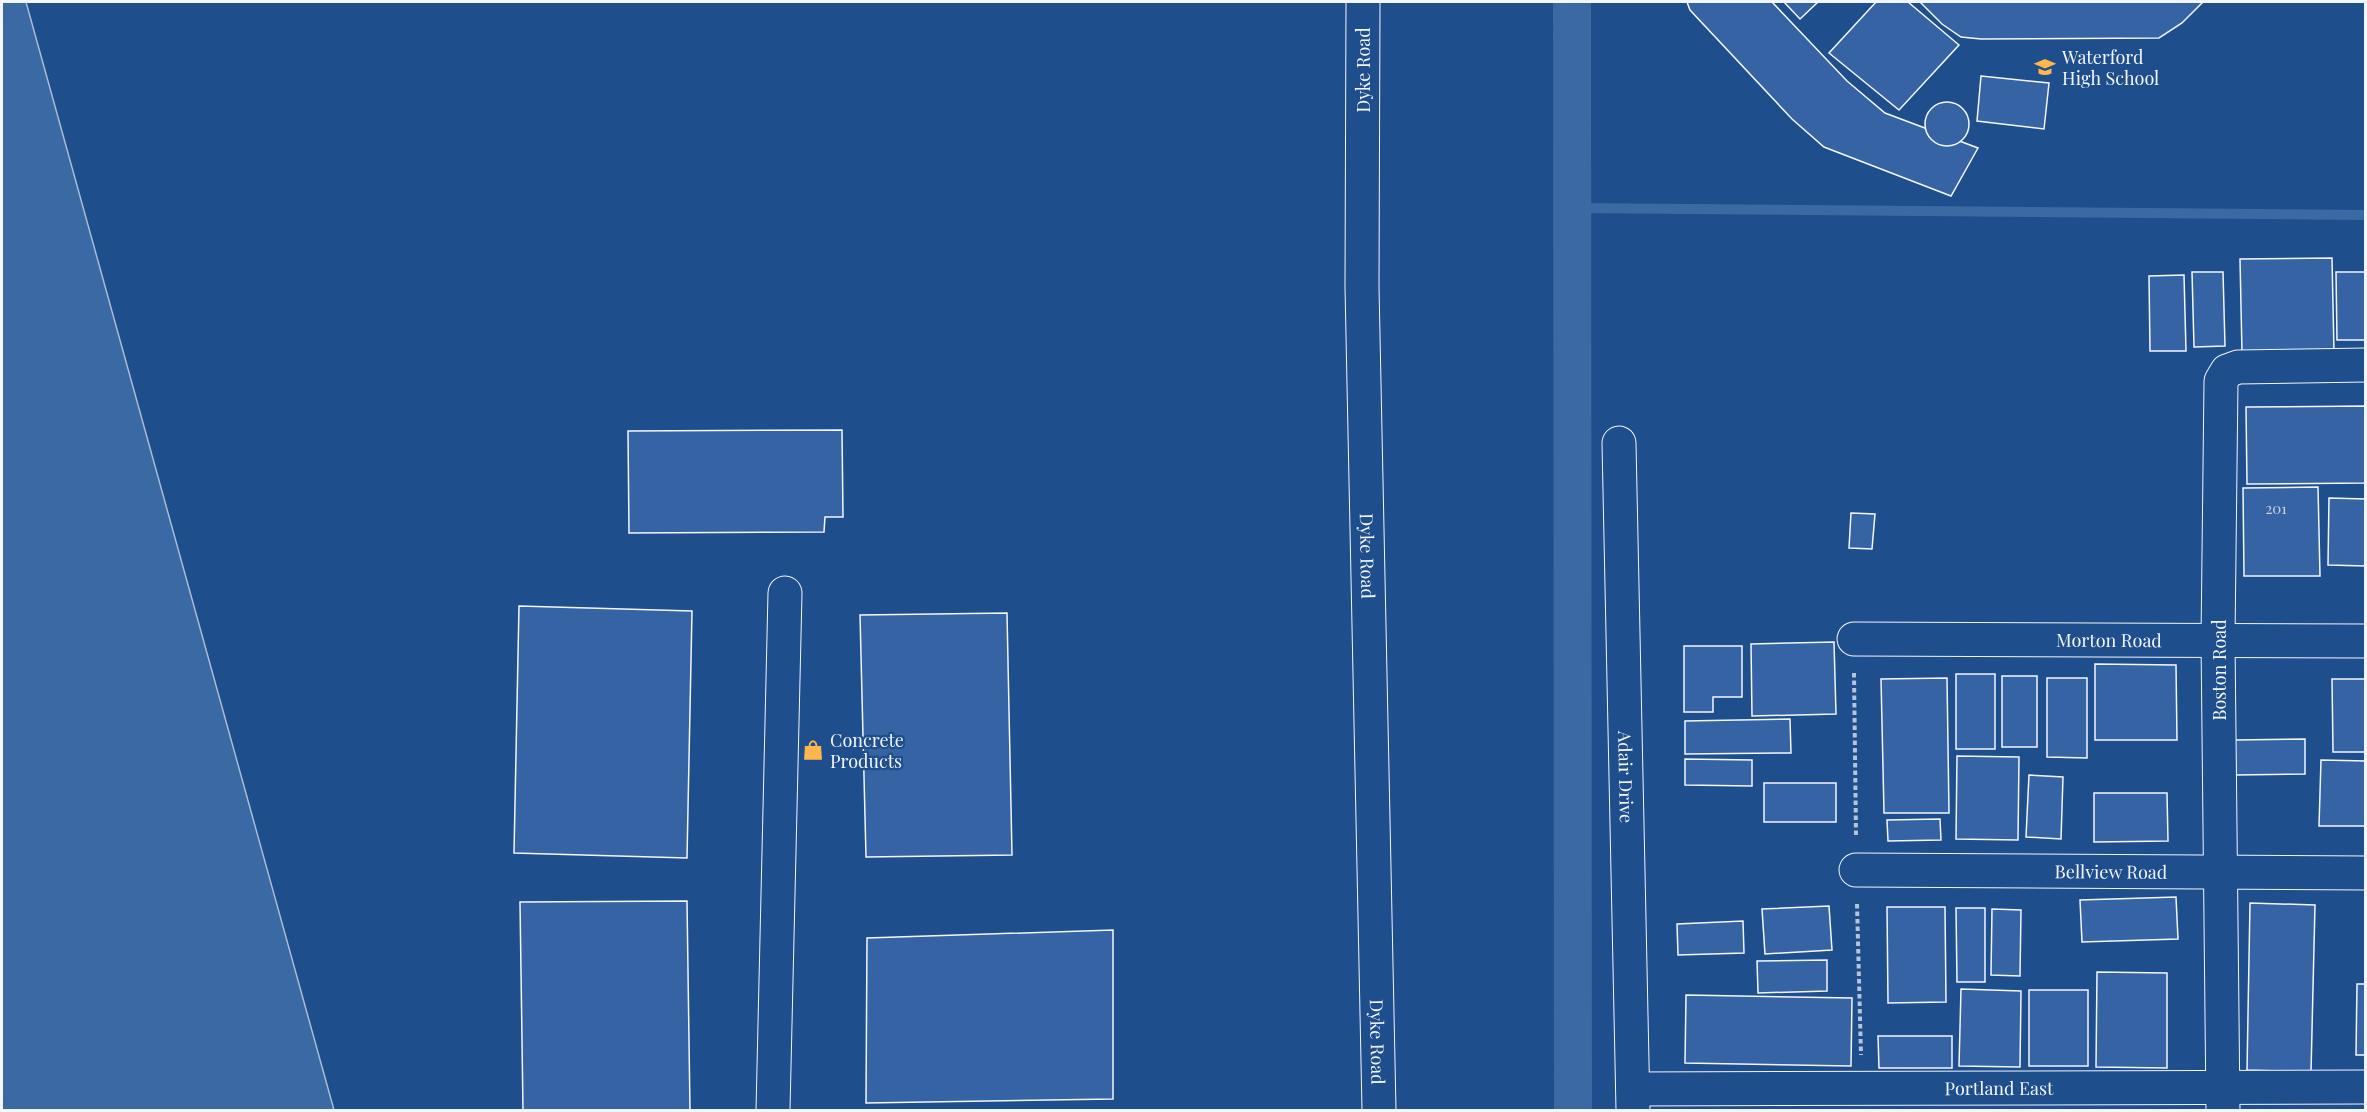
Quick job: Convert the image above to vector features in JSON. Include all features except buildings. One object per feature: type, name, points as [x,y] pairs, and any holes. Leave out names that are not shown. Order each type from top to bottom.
[{"type":"street","name":"Dyke Road","points":[[1363,2],[1362,287],[1379,1110]]},
{"type":"street","name":"Boston Road","points":[[2223,1099],[2218,640],[2220,381],[2227,371],[2238,367],[2366,365]]},
{"type":"street","name":"Adair Drive","points":[[1619,443],[1633,1100]]},
{"type":"street","points":[[773,1110],[784,593]]},
{"type":"street","name":"Morton Road","points":[[1854,639],[2366,641]]},
{"type":"street","name":"Bellview Road","points":[[1856,870],[2366,873]]},
{"type":"street","name":"Portland East","points":[[1633,1100],[2223,1099],[2366,1088]]},
{"type":"water","points":[[2,2],[26,2],[334,1110],[2,1110]]},
{"type":"waterway","points":[[1572,2],[1573,1110]]},
{"type":"waterway","points":[[1572,208],[2366,215]]},
{"type":"place","name":"Waterford High School","points":[[2045,67]]},
{"type":"place","name":"Concrete Products","points":[[813,750]]}]
